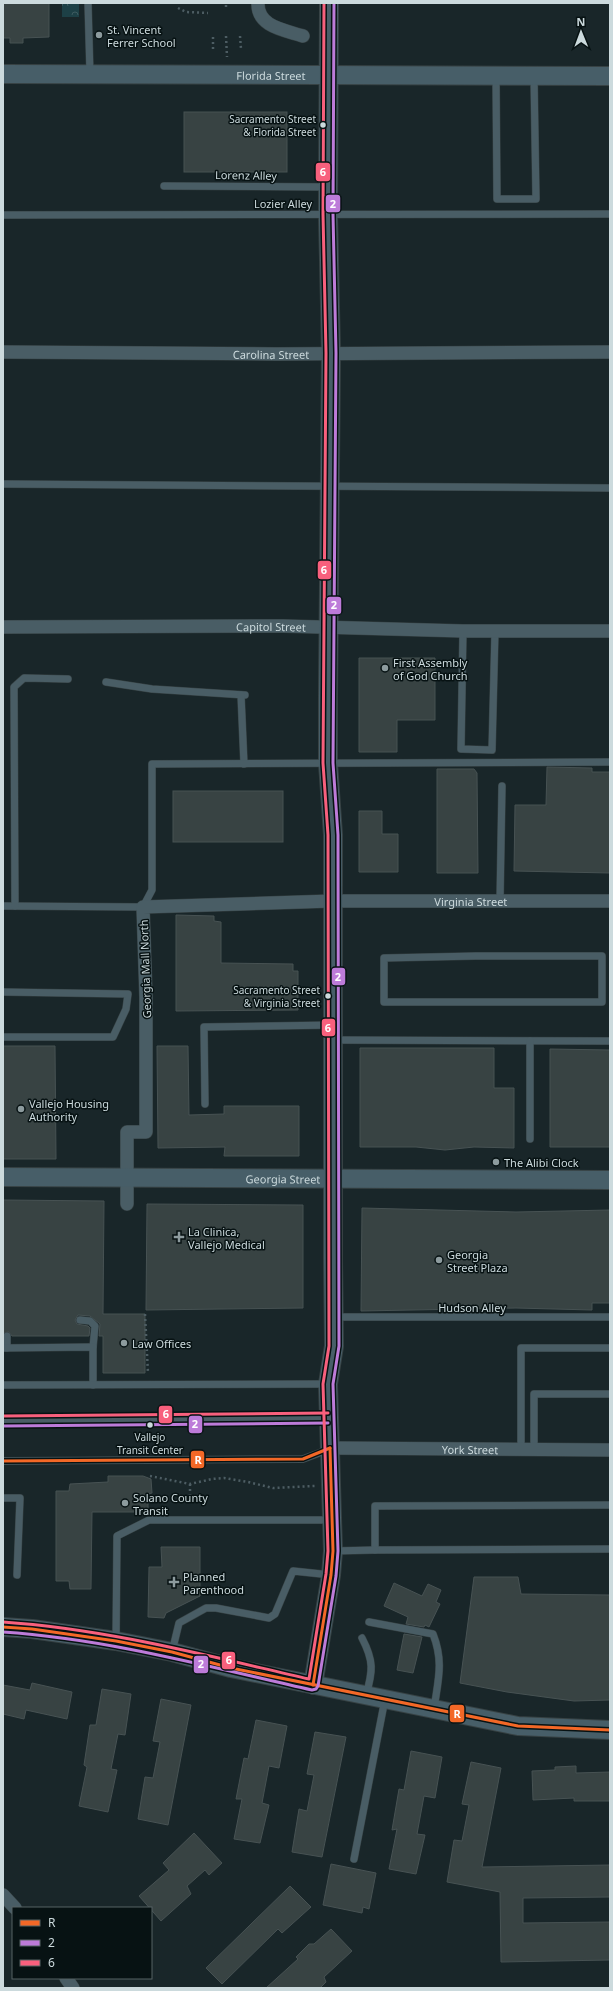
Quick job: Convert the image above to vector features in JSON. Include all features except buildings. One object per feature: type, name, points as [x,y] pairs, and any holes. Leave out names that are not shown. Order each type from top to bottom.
[{"type":"main road","points":[[313,1685],[331,1575],[333,1551],[328,1418],[328,1384],[334,1346],[332,901],[334,835],[328,763],[328,627],[332,353],[328,214],[329,3]]},
{"type":"main road","name":"Florida Street","points":[[3,74],[610,76]]},
{"type":"main road","name":"Georgia Street","points":[[3,1177],[610,1180]]},
{"type":"main road","points":[[3,1627],[32,1629],[116,1641],[172,1652],[231,1668],[518,1726],[610,1730]]},
{"type":"street","points":[[258,3],[260,16],[265,23],[303,36]]},
{"type":"street","name":"Carolina Street","points":[[3,352],[610,352]]},
{"type":"street","name":"Capitol Street","points":[[3,627],[328,627],[463,631],[610,631]]},
{"type":"street","name":"Virginia Street","points":[[332,901],[610,901]]},
{"type":"street","name":"Georgia Mall North","points":[[126,1178],[128,1132],[146,1132],[146,998],[143,906],[332,901]]},
{"type":"street","points":[[126,1178],[126,1204]]},
{"type":"street","name":"York Street","points":[[330,1448],[610,1450]]},
{"type":"street","points":[[3,1895],[14,1907]]},
{"type":"street","points":[[67,1979],[73,1988]]},
{"type":"lane","points":[[88,3],[90,74]]},
{"type":"lane","points":[[496,75],[497,199],[536,199],[534,76]]},
{"type":"lane","name":"Lorenz Alley","points":[[164,186],[329,187]]},
{"type":"lane","name":"Lozier Alley","points":[[3,215],[610,214]]},
{"type":"lane","points":[[3,484],[610,488]]},
{"type":"lane","points":[[463,631],[461,749],[492,750],[495,631]]},
{"type":"lane","points":[[15,906],[14,687],[24,678],[68,679]]},
{"type":"lane","points":[[106,682],[152,690],[243,695],[244,764]]},
{"type":"lane","points":[[3,906],[143,906],[152,890],[152,764],[610,762]]},
{"type":"lane","points":[[500,901],[502,786]]},
{"type":"lane","points":[[476,956],[602,956],[602,1002],[384,1002],[384,958],[476,956]]},
{"type":"lane","points":[[3,992],[128,994],[126,1009],[113,1036],[3,1037]]},
{"type":"lane","points":[[205,1104],[204,1027],[530,1041],[610,1041]]},
{"type":"lane","points":[[530,1041],[530,1139]]},
{"type":"lane","name":"Hudson Alley","points":[[334,1318],[610,1317]]},
{"type":"lane","points":[[80,1320],[90,1322],[94,1326],[93,1385]]},
{"type":"lane","points":[[7,1336],[5,1348],[93,1347]]},
{"type":"lane","points":[[528,1449],[521,1348],[610,1348]]},
{"type":"lane","points":[[3,1385],[328,1384]]},
{"type":"lane","points":[[528,1449],[534,1394],[610,1394]]},
{"type":"lane","points":[[3,1421],[328,1418]]},
{"type":"lane","points":[[3,1461],[303,1459],[330,1448]]},
{"type":"lane","points":[[3,1498],[20,1498],[18,1575]]},
{"type":"lane","points":[[375,1550],[375,1506],[610,1506]]},
{"type":"lane","points":[[116,1641],[117,1536],[149,1520],[332,1520]]},
{"type":"lane","points":[[333,1551],[610,1549]]},
{"type":"lane","points":[[172,1652],[179,1623],[206,1608],[216,1608],[265,1618],[272,1617],[275,1614],[293,1571],[331,1575]]},
{"type":"lane","points":[[369,1622],[433,1634],[438,1647],[440,1660],[434,1709]]},
{"type":"lane","points":[[362,1638],[370,1654],[372,1676],[366,1696]]},
{"type":"lane","points":[[354,1859],[385,1699]]},
{"type":"path","points":[[178,8],[186,12],[208,13]]},
{"type":"path","points":[[226,36],[227,57]]},
{"type":"path","points":[[240,36],[241,49]]},
{"type":"path","points":[[213,37],[213,49]]},
{"type":"path","points":[[145,1314],[148,1373]]},
{"type":"path","points":[[150,1476],[190,1484],[224,1478],[236,1479],[273,1488],[296,1488]]},
{"type":"path","points":[[190,1484],[190,1496]]},
{"type":"green space","points":[[62,3],[79,3],[79,17],[62,17]]},
{"type":"transit line","name":"6","points":[[3,1622],[80,1631],[157,1644],[309,1679],[326,1574],[328,1551],[323,1384],[329,1346],[328,835],[323,763],[326,353],[323,214],[324,3]]},
{"type":"transit line","name":"2","points":[[3,1632],[120,1647],[197,1663],[312,1690],[316,1689],[318,1686],[336,1576],[338,1551],[333,1384],[339,1346],[338,835],[333,763],[336,353],[333,214],[334,3]]},
{"type":"transit line","name":"6","points":[[3,1416],[328,1413]]},
{"type":"transit line","name":"2","points":[[3,1426],[328,1423]]},
{"type":"transit line","name":"R","points":[[3,1461],[303,1459],[330,1448]]},
{"type":"transit line","name":"R","points":[[313,1685],[331,1575],[333,1551],[330,1448]]},
{"type":"transit line","name":"R","points":[[3,1627],[32,1629],[116,1641],[172,1652],[231,1668],[518,1726],[610,1730]]},
{"type":"place","name":"St. Vincent Ferrer School","points":[[99,35]]},
{"type":"place","name":"Sacramento Street & Florida Street","points":[[323,125]]},
{"type":"place","name":"First Assembly of God Church","points":[[385,668]]},
{"type":"place","name":"Sacramento Street & Virginia Street","points":[[328,996]]},
{"type":"place","name":"Vallejo Housing Authority","points":[[21,1109]]},
{"type":"place","name":"The Alibi Clock","points":[[496,1162]]},
{"type":"place","name":"La Clinica, Vallejo Medical","points":[[179,1237]]},
{"type":"place","name":"Georgia Street Plaza","points":[[439,1260]]},
{"type":"place","name":"Law Offices","points":[[124,1343]]},
{"type":"place","name":"Vallejo Transit Center","points":[[150,1425]]},
{"type":"place","name":"Solano County Transit","points":[[125,1503]]},
{"type":"place","name":"Planned Parenthood","points":[[174,1582]]}]
